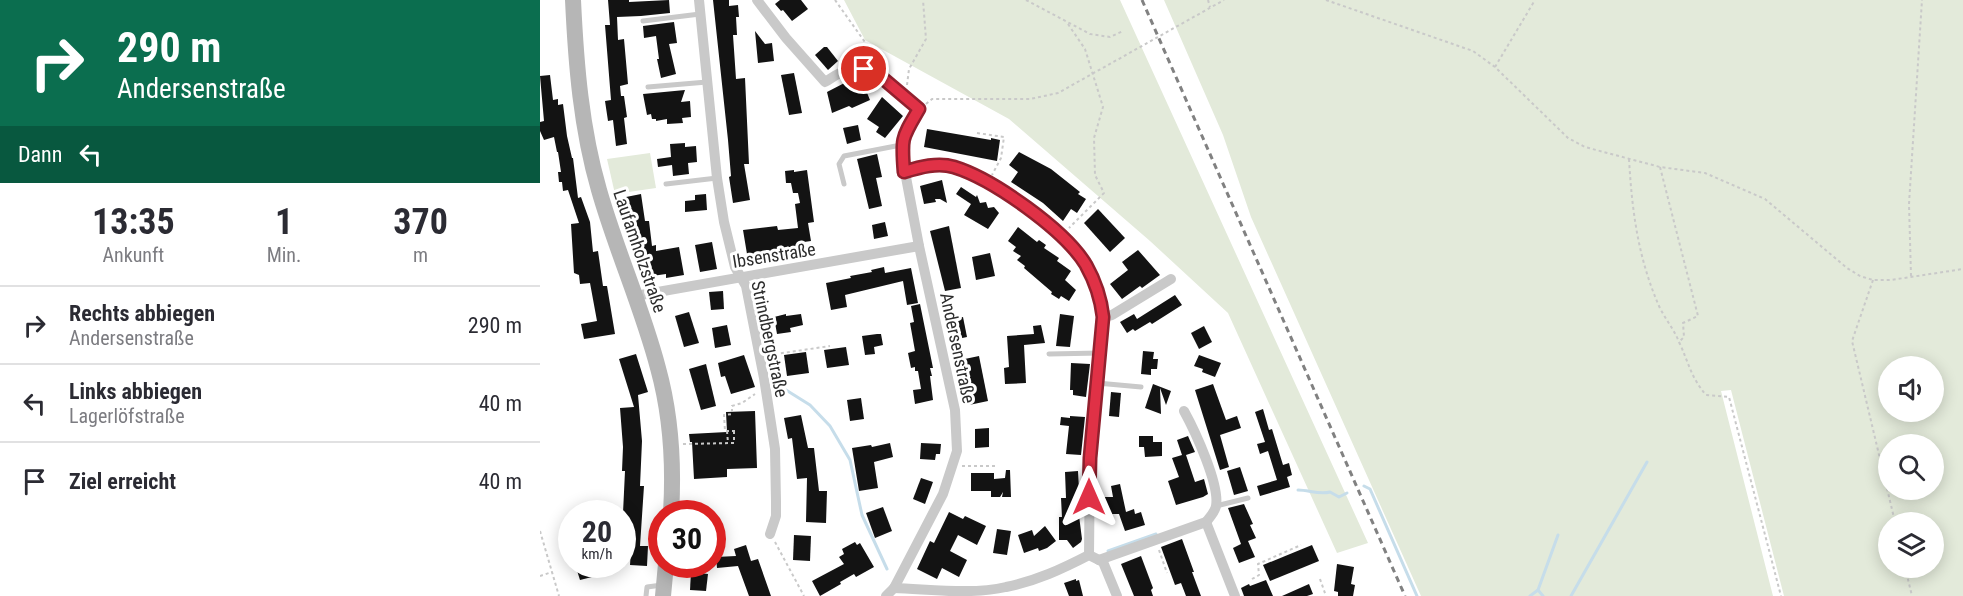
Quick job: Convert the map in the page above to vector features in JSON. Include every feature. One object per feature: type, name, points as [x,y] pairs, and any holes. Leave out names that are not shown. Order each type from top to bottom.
[{"type":"main road","name":"Laufamholzstraße","points":[[573,0],[579,86],[589,148],[603,204],[659,370],[665,398],[671,445],[671,500]]},
{"type":"street","name":"Strindbergstraße","points":[[699,0],[717,178],[730,249],[735,267],[746,286],[760,356],[776,463],[776,516],[770,534]]},
{"type":"street","points":[[757,0],[786,38],[825,82],[844,71],[864,69],[880,76],[919,109],[903,136],[901,145]]},
{"type":"street","name":"Andersenstraße","points":[[890,592],[943,494],[957,451],[955,410],[919,246],[901,145]]},
{"type":"street","points":[[904,172],[926,166],[953,166],[987,182],[1035,214],[1060,236],[1085,265],[1101,300],[1103,317],[1090,458],[1094,558]]},
{"type":"street","name":"Ibsenstraße","points":[[635,296],[919,246]]},
{"type":"street","points":[[1103,317],[1112,315],[1171,279]]},
{"type":"street","points":[[890,592],[978,593],[1005,588],[1206,522],[1216,510],[1217,494],[1194,429],[1184,411]]},
{"type":"street","points":[[1206,522],[1235,596]]},
{"type":"street","points":[[1094,558],[1103,562],[1117,596]]},
{"type":"lane","points":[[643,21],[700,14]]},
{"type":"lane","points":[[648,87],[707,82]]},
{"type":"lane","points":[[844,184],[839,164],[844,156],[901,145]]},
{"type":"lane","points":[[666,184],[717,178]]},
{"type":"lane","points":[[1049,354],[1100,353]]},
{"type":"lane","points":[[1097,383],[1141,387]]},
{"type":"lane","points":[[1216,506],[1248,498]]},
{"type":"lane","points":[[646,596],[647,587],[663,591]]},
{"type":"path","points":[[835,0],[885,70]]},
{"type":"path","points":[[905,97],[909,69],[926,39],[923,0]]},
{"type":"path","points":[[1026,0],[1090,34],[1110,37],[1123,31]]},
{"type":"path","points":[[1208,0],[1210,7]]},
{"type":"path","points":[[919,109],[932,99],[1030,99],[1058,93],[1224,0]]},
{"type":"path","points":[[1326,0],[1473,51],[1495,67],[1568,138],[1585,147],[1660,166],[1705,173],[1765,199],[1847,268],[1860,276],[1873,280],[1963,269]]},
{"type":"path","points":[[1495,67],[1535,0]]},
{"type":"path","points":[[1911,276],[1908,204],[1922,0]]},
{"type":"path","points":[[1060,236],[1104,193],[1095,175],[1094,138],[1103,107],[1085,49],[1068,24]]},
{"type":"path","points":[[976,133],[1004,137],[1001,158],[987,182]]},
{"type":"path","points":[[1629,159],[1632,203],[1641,260],[1660,307],[1679,342],[1694,381],[1706,395],[1729,396],[1781,596]]},
{"type":"path","points":[[1660,166],[1698,316],[1683,323],[1684,337],[1679,342]]},
{"type":"path","points":[[1873,280],[1851,341],[1893,512]]},
{"type":"path","points":[[760,356],[830,346]]},
{"type":"path","points":[[728,443],[724,415],[732,414],[732,406],[742,403],[765,387]]},
{"type":"path","points":[[727,431],[734,431],[734,447]]},
{"type":"path","points":[[671,445],[734,443]]},
{"type":"path","points":[[953,466],[998,466]]},
{"type":"path","points":[[540,531],[559,596]]},
{"type":"path","points":[[770,534],[804,596]]},
{"type":"path","points":[[1155,540],[1167,573]]},
{"type":"path","points":[[1252,579],[1259,575],[1258,564],[1301,545]]},
{"type":"path","points":[[540,576],[552,572]]},
{"type":"path","points":[[1908,578],[1912,596]]},
{"type":"path","points":[[1320,579],[1326,596]]},
{"type":"green space","points":[[844,0],[1120,0],[1368,543],[1337,553],[1228,313],[1150,241],[1009,119],[865,40]]},
{"type":"green space","points":[[1164,0],[1963,0],[1963,596],[1784,596],[1731,390],[1721,391],[1773,596],[1421,596],[1251,217],[1223,135]]},
{"type":"green space","points":[[650,153],[656,188],[615,194],[607,159]]},
{"type":"building","points":[[608,0],[629,0],[629,2],[669,0],[670,13],[617,17],[618,40],[624,39],[628,84],[620,86],[627,117],[624,118],[627,144],[616,146],[613,120],[608,121],[605,101],[611,100],[605,25],[610,25]]},
{"type":"building","points":[[713,0],[729,0],[729,6],[738,5],[737,35],[733,35],[736,79],[745,78],[749,164],[744,164],[750,200],[733,203],[729,177],[731,176],[728,140]]},
{"type":"building","points":[[780,0],[801,0],[808,9],[792,21],[775,4]]},
{"type":"building","points":[[674,22],[677,43],[669,44],[676,74],[661,78],[656,36],[644,38],[643,26]]},
{"type":"building","points":[[755,31],[765,44],[772,43],[774,61],[758,63]]},
{"type":"building","points":[[827,47],[838,61],[828,70],[815,55]]},
{"type":"building","points":[[794,73],[802,113],[789,115],[781,75]]},
{"type":"building","points":[[550,75],[553,100],[558,99],[558,105],[563,104],[578,198],[581,197],[590,222],[593,252],[598,251],[603,286],[607,286],[615,334],[584,339],[581,324],[597,321],[590,283],[580,284],[579,275],[574,273],[571,224],[579,223],[568,190],[563,191],[562,182],[559,182],[558,172],[561,172],[554,137],[544,140],[540,131],[540,122],[544,121],[540,76]]},
{"type":"building","points":[[856,77],[861,78],[870,100],[832,113],[827,92]]},
{"type":"building","points":[[685,90],[681,102],[690,101],[691,117],[682,118],[683,123],[667,124],[667,119],[656,121],[652,119],[651,114],[647,115],[643,94]]},
{"type":"building","points":[[882,97],[903,116],[885,138],[876,132],[879,127],[867,119]]},
{"type":"building","points":[[858,125],[861,140],[847,144],[843,128]]},
{"type":"building","points":[[927,129],[1000,140],[997,161],[924,147]]},
{"type":"building","points":[[685,143],[685,147],[696,146],[697,162],[688,163],[689,174],[673,176],[672,165],[658,167],[657,159],[671,157],[670,144]]},
{"type":"building","points":[[1019,152],[1051,169],[1080,192],[1078,194],[1086,199],[1077,213],[1071,209],[1063,221],[1043,203],[1011,182],[1018,172],[1009,165]]},
{"type":"building","points":[[877,154],[882,177],[876,178],[882,206],[869,209],[857,159]]},
{"type":"building","points":[[794,170],[794,172],[807,170],[814,222],[808,223],[811,241],[797,243],[798,249],[768,253],[769,256],[748,260],[743,230],[777,226],[778,230],[798,228],[795,204],[800,203],[798,193],[793,193],[791,183],[786,183],[785,171]]},
{"type":"building","points":[[942,180],[947,203],[935,199],[936,202],[924,204],[920,186]]},
{"type":"building","points":[[961,187],[976,197],[977,195],[980,203],[986,202],[988,208],[994,207],[999,213],[988,229],[964,215],[971,204],[956,194]]},
{"type":"building","points":[[641,194],[645,221],[649,221],[652,246],[656,245],[656,251],[679,247],[684,275],[666,278],[666,274],[645,277],[640,241],[635,241],[632,214],[628,215],[626,197]]},
{"type":"building","points":[[706,194],[707,210],[685,212],[685,201],[695,200],[695,195]]},
{"type":"building","points":[[1098,209],[1125,238],[1110,252],[1084,223]]},
{"type":"building","points":[[885,222],[888,236],[874,239],[872,225]]},
{"type":"building","points":[[949,226],[961,288],[945,291],[930,231]]},
{"type":"building","points":[[1018,227],[1037,242],[1039,240],[1046,245],[1044,248],[1059,258],[1057,261],[1071,271],[1065,280],[1076,290],[1069,301],[1051,294],[1052,292],[1017,260],[1021,256],[1013,251],[1016,247],[1008,241]]},
{"type":"building","points":[[712,242],[717,269],[700,272],[695,245]]},
{"type":"building","points":[[1138,250],[1160,275],[1122,299],[1110,284],[1128,270],[1122,262]]},
{"type":"building","points":[[990,253],[995,276],[976,280],[972,257]]},
{"type":"building","points":[[884,267],[885,273],[911,268],[918,303],[907,305],[903,281],[845,295],[847,307],[831,310],[826,283],[851,278],[850,276]]},
{"type":"building","points":[[723,291],[724,309],[711,310],[709,292]]},
{"type":"building","points":[[1175,295],[1182,305],[1152,324],[1150,322],[1127,333],[1120,322],[1134,314],[1137,319]]},
{"type":"building","points":[[920,304],[933,368],[930,368],[932,376],[930,376],[933,400],[915,404],[913,390],[921,389],[918,371],[915,371],[915,367],[911,368],[908,353],[915,351],[910,323],[914,322],[911,306]]},
{"type":"building","points":[[689,312],[699,343],[684,347],[675,316]]},
{"type":"building","points":[[786,314],[786,316],[801,314],[803,325],[790,328],[791,332],[777,334],[774,317]]},
{"type":"building","points":[[1060,314],[1074,316],[1070,347],[1056,346]]},
{"type":"building","points":[[963,317],[967,337],[953,340],[949,320]]},
{"type":"building","points":[[727,325],[731,345],[715,348],[712,328]]},
{"type":"building","points":[[1041,325],[1045,343],[1024,345],[1026,383],[1005,384],[1004,368],[1009,367],[1007,336],[1034,334],[1033,326]]},
{"type":"building","points":[[1204,326],[1212,342],[1199,349],[1191,333]]},
{"type":"building","points":[[881,334],[883,345],[874,347],[875,354],[865,355],[862,336]]},
{"type":"building","points":[[846,347],[849,365],[827,368],[824,350]]},
{"type":"building","points":[[1143,351],[1154,352],[1153,359],[1158,359],[1157,369],[1151,369],[1151,375],[1141,374]]},
{"type":"building","points":[[806,352],[809,373],[787,376],[784,355]]},
{"type":"building","points":[[636,354],[648,392],[638,395],[642,441],[640,486],[644,486],[640,546],[648,546],[647,566],[636,565],[636,500],[624,500],[625,471],[622,471],[620,408],[634,407],[619,359]]},
{"type":"building","points":[[744,355],[755,387],[731,394],[725,376],[721,377],[718,363]]},
{"type":"building","points":[[1199,355],[1221,363],[1215,377],[1194,366]]},
{"type":"building","points":[[979,356],[988,401],[969,405],[960,360]]},
{"type":"building","points":[[1071,363],[1090,364],[1086,397],[1073,395],[1073,390],[1070,390]]},
{"type":"building","points":[[706,364],[716,406],[701,410],[689,369]]},
{"type":"building","points":[[1153,384],[1171,391],[1166,405],[1160,388],[1161,414],[1145,408]]},
{"type":"building","points":[[1213,384],[1226,420],[1237,416],[1241,428],[1220,435],[1229,467],[1220,470],[1195,390]]},
{"type":"building","points":[[1111,392],[1121,393],[1119,417],[1109,416]]},
{"type":"building","points":[[861,398],[864,419],[850,421],[847,400]]},
{"type":"building","points":[[1263,409],[1283,465],[1289,463],[1292,475],[1287,477],[1290,487],[1260,496],[1257,486],[1277,480],[1268,451],[1260,454],[1257,444],[1265,442],[1255,412]]},
{"type":"building","points":[[755,411],[757,468],[727,469],[727,477],[694,479],[692,442],[690,442],[689,434],[727,432],[726,412]]},
{"type":"building","points":[[801,415],[808,448],[814,448],[819,491],[827,491],[826,523],[806,522],[807,478],[797,479],[792,438],[788,439],[784,418]]},
{"type":"building","points":[[1070,416],[1085,417],[1081,455],[1066,454],[1069,426],[1060,425],[1061,417],[1070,418]]},
{"type":"building","points":[[989,428],[989,447],[975,448],[975,429]]},
{"type":"building","points":[[1139,436],[1153,436],[1153,442],[1162,442],[1162,456],[1145,457],[1144,447],[1139,447]]},
{"type":"building","points":[[1188,436],[1195,452],[1186,455],[1195,482],[1204,479],[1208,494],[1176,505],[1168,481],[1179,477],[1172,458],[1182,455],[1177,440]]},
{"type":"building","points":[[890,443],[893,457],[874,462],[878,488],[859,491],[852,448]]},
{"type":"building","points":[[921,443],[941,444],[940,454],[936,454],[935,460],[920,459]]},
{"type":"building","points":[[1240,467],[1248,491],[1234,495],[1227,471]]},
{"type":"building","points":[[1006,470],[1010,470],[1011,497],[1002,497],[1003,492],[1000,497],[991,497],[991,491],[971,491],[971,473],[994,473],[994,479],[1005,478]]},
{"type":"building","points":[[1078,471],[1080,508],[1078,508],[1082,539],[1073,548],[1067,540],[1059,540],[1059,517],[1062,517],[1061,498],[1066,498],[1065,472]]},
{"type":"building","points":[[921,478],[933,482],[925,504],[913,499]]},
{"type":"building","points":[[1120,484],[1126,512],[1134,509],[1135,514],[1141,512],[1145,525],[1125,531],[1119,514],[1100,514],[1099,497],[1113,497],[1111,486]]},
{"type":"building","points":[[1244,504],[1253,524],[1250,525],[1256,538],[1248,541],[1255,557],[1239,563],[1233,548],[1241,544],[1228,508]]},
{"type":"building","points":[[883,507],[892,531],[875,538],[866,513]]},
{"type":"building","points":[[949,512],[963,519],[965,516],[986,526],[977,545],[958,535],[950,551],[967,560],[959,577],[942,568],[937,579],[917,569],[930,541],[934,543]]},
{"type":"building","points":[[1045,526],[1056,541],[1039,551],[1038,548],[1024,553],[1018,535],[1032,530],[1034,536]]},
{"type":"building","points":[[997,529],[1011,531],[1007,555],[993,553]]},
{"type":"building","points":[[794,535],[811,536],[810,561],[793,560]]},
{"type":"building","points":[[1182,539],[1201,596],[1186,596],[1181,583],[1175,585],[1161,547]]},
{"type":"building","points":[[855,542],[857,545],[860,543],[874,567],[856,577],[854,574],[820,596],[812,581],[844,564],[839,557],[844,554],[842,549]]},
{"type":"building","points":[[746,545],[751,561],[758,559],[771,596],[749,596],[738,566],[726,567],[726,556],[736,556],[734,549]]},
{"type":"building","points":[[1312,545],[1319,561],[1270,581],[1263,565]]},
{"type":"building","points":[[1141,556],[1153,588],[1151,590],[1153,596],[1134,596],[1121,564]]},
{"type":"building","points":[[1337,564],[1354,567],[1351,584],[1355,585],[1353,596],[1338,596],[1338,592],[1334,591]]},
{"type":"building","points":[[691,578],[708,578],[706,591],[690,590]]},
{"type":"building","points":[[1076,579],[1076,581],[1079,580],[1083,596],[1069,596],[1064,583]]},
{"type":"building","points":[[1266,580],[1273,596],[1244,596],[1241,588]]},
{"type":"building","points":[[1309,584],[1313,594],[1282,596]]},
{"type":"waterway","points":[[786,390],[810,405],[830,426],[850,460],[862,515],[887,569]]},
{"type":"waterway","points":[[1571,596],[1647,462]]},
{"type":"waterway","points":[[1364,486],[1370,489],[1417,596]]},
{"type":"waterway","points":[[1298,490],[1330,492],[1339,497],[1347,493]]},
{"type":"waterway","points":[[1108,551],[1156,534]]},
{"type":"waterway","points":[[1538,590],[1558,535]]},
{"type":"waterway","points":[[1530,596],[1538,590],[1543,596]]},
{"type":"railway","points":[[1142,0],[1405,596]]},
{"type":"route","points":[[864,69],[880,76],[919,109],[903,136],[901,145],[904,172],[926,166],[953,166],[982,179],[1035,214],[1060,236],[1085,265],[1101,300],[1103,317],[1090,458],[1089,497]]}]
